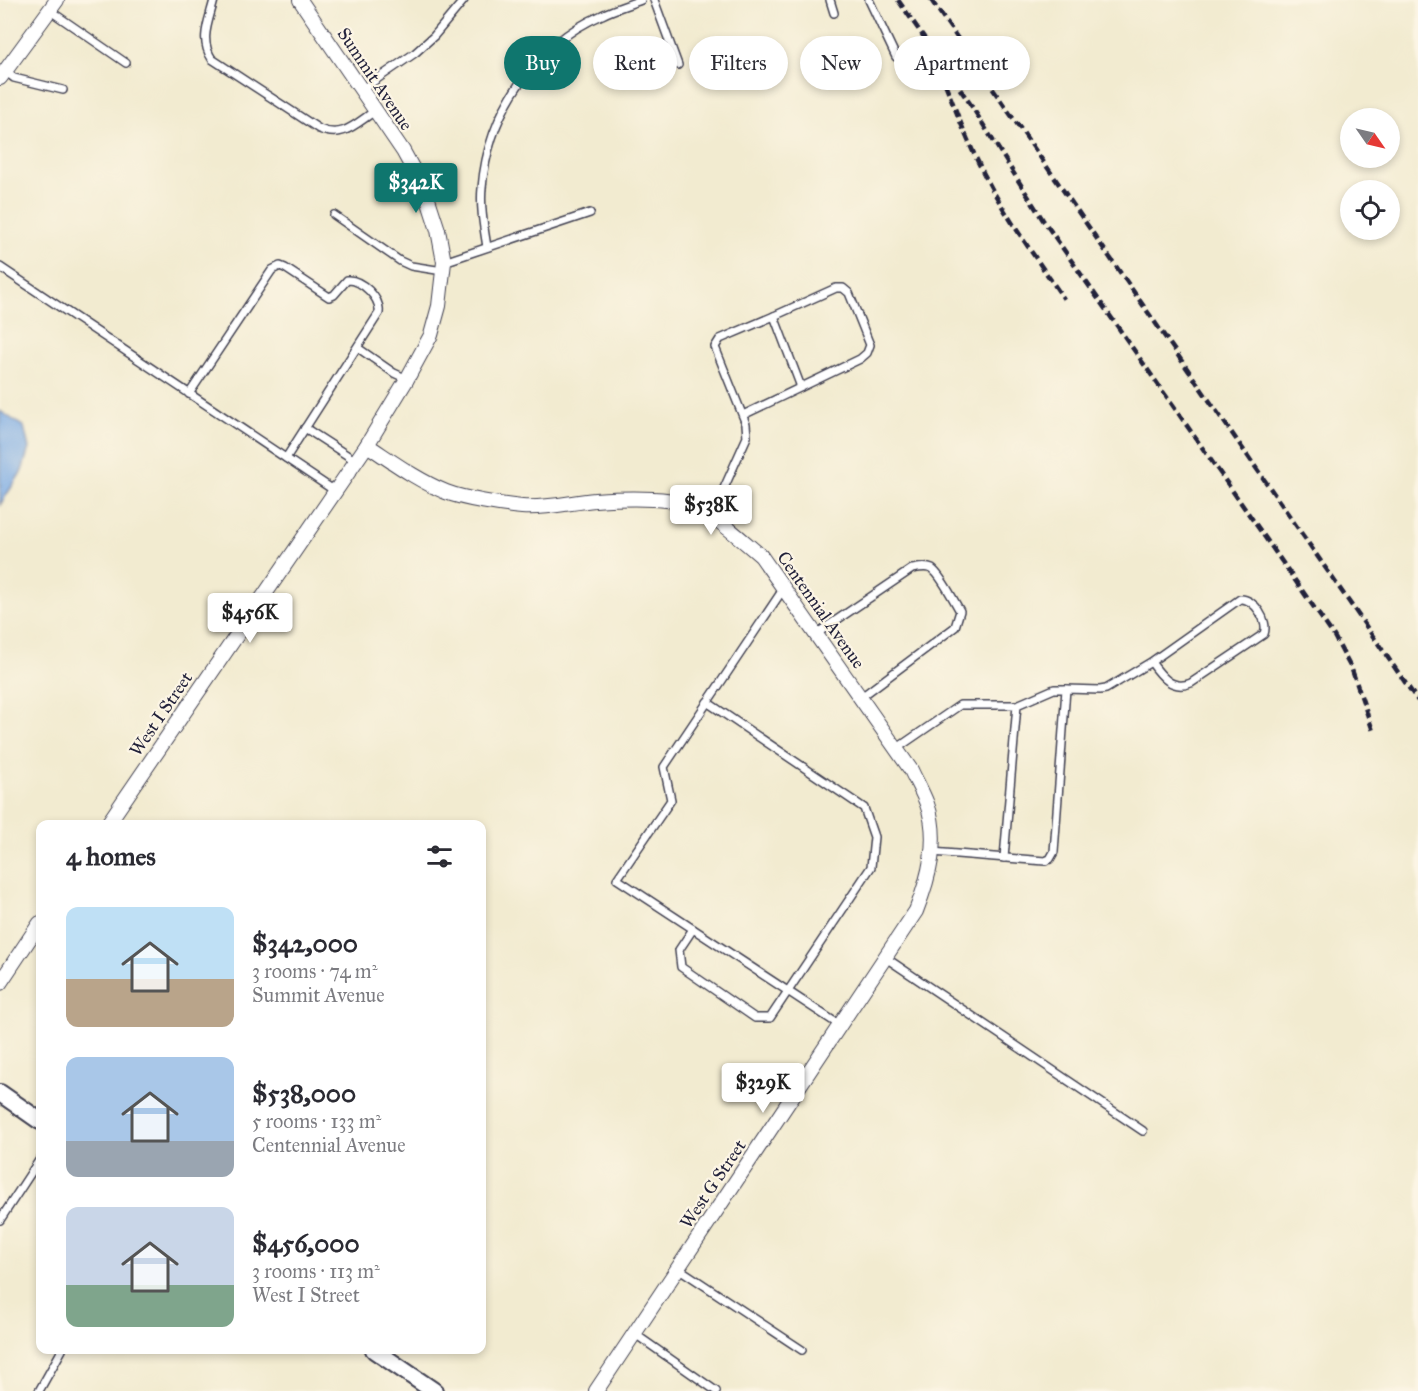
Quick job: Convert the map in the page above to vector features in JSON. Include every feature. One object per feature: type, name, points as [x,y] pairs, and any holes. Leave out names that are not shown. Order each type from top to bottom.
[{"type":"street","name":"Summit Avenue","points":[[300,0],[403,151],[426,193],[438,230],[444,266],[439,306],[431,334],[367,445]]},
{"type":"street","points":[[2,75],[53,5]]},
{"type":"street","name":"West I Street","points":[[110,820],[367,445]]},
{"type":"street","name":"Centennial Avenue","points":[[367,445],[420,480],[448,493],[523,507],[594,500],[672,501],[696,507],[733,532],[761,556],[911,770],[928,806],[933,836]]},
{"type":"street","name":"West G Street","points":[[596,1391],[916,911],[928,880],[933,836]]},
{"type":"street","points":[[0,983],[36,929]]},
{"type":"street","points":[[0,1093],[36,1118]]},
{"type":"street","points":[[380,1354],[435,1391]]},
{"type":"lane","points":[[214,0],[205,44],[206,51],[212,59],[328,133],[337,134],[375,111]]},
{"type":"lane","points":[[361,90],[415,53],[434,36],[464,0]]},
{"type":"lane","points":[[487,247],[482,190],[484,170],[494,131],[506,102],[524,76],[548,50],[576,29],[601,15],[641,0]]},
{"type":"lane","points":[[654,0],[678,65]]},
{"type":"lane","points":[[830,0],[834,13]]},
{"type":"lane","points":[[868,0],[894,53]]},
{"type":"lane","points":[[53,5],[126,63]]},
{"type":"lane","points":[[2,75],[63,90]]},
{"type":"lane","points":[[334,215],[400,261],[411,266],[444,266],[487,247],[590,213]]},
{"type":"lane","points":[[0,267],[335,492]]},
{"type":"lane","points":[[189,394],[276,267],[285,268],[329,297],[350,279],[374,296],[379,313],[286,458]]},
{"type":"lane","points":[[711,517],[747,437],[743,415],[715,347],[720,339],[836,288],[843,288],[849,293],[870,345],[867,354],[743,415]]},
{"type":"lane","points":[[774,316],[801,387]]},
{"type":"lane","points":[[358,348],[394,373],[407,379]]},
{"type":"lane","points":[[305,428],[356,462]]},
{"type":"lane","points":[[816,634],[912,569],[920,567],[931,569],[937,574],[960,611],[954,627],[860,698]]},
{"type":"lane","points":[[783,588],[664,766],[671,800],[617,879],[841,1026]]},
{"type":"lane","points":[[896,748],[960,705],[1017,705],[1054,688],[1100,690],[1106,688],[1151,662],[1240,599],[1250,602],[1265,621],[1264,634],[1184,686],[1168,682],[1151,662]]},
{"type":"lane","points":[[931,852],[1045,861],[1050,859],[1054,852],[1066,689]]},
{"type":"lane","points":[[693,929],[679,950],[681,967],[755,1018],[770,1018],[871,867],[874,837],[864,808],[707,702]]},
{"type":"lane","points":[[1004,858],[1017,705]]},
{"type":"lane","points":[[886,958],[1143,1131]]},
{"type":"lane","points":[[0,1220],[36,1165]]},
{"type":"lane","points":[[678,1268],[802,1350]]},
{"type":"lane","points":[[635,1334],[716,1391]]},
{"type":"lane","points":[[39,1391],[60,1354]]},
{"type":"water","points":[[0,411],[24,427],[29,448],[22,471],[0,505]]},
{"type":"railway","points":[[898,0],[969,102],[1043,220],[1334,636],[1352,670],[1373,731]]},
{"type":"railway","points":[[931,0],[1418,701]]},
{"type":"railway","points":[[948,90],[968,141],[988,182],[1064,299]]}]
